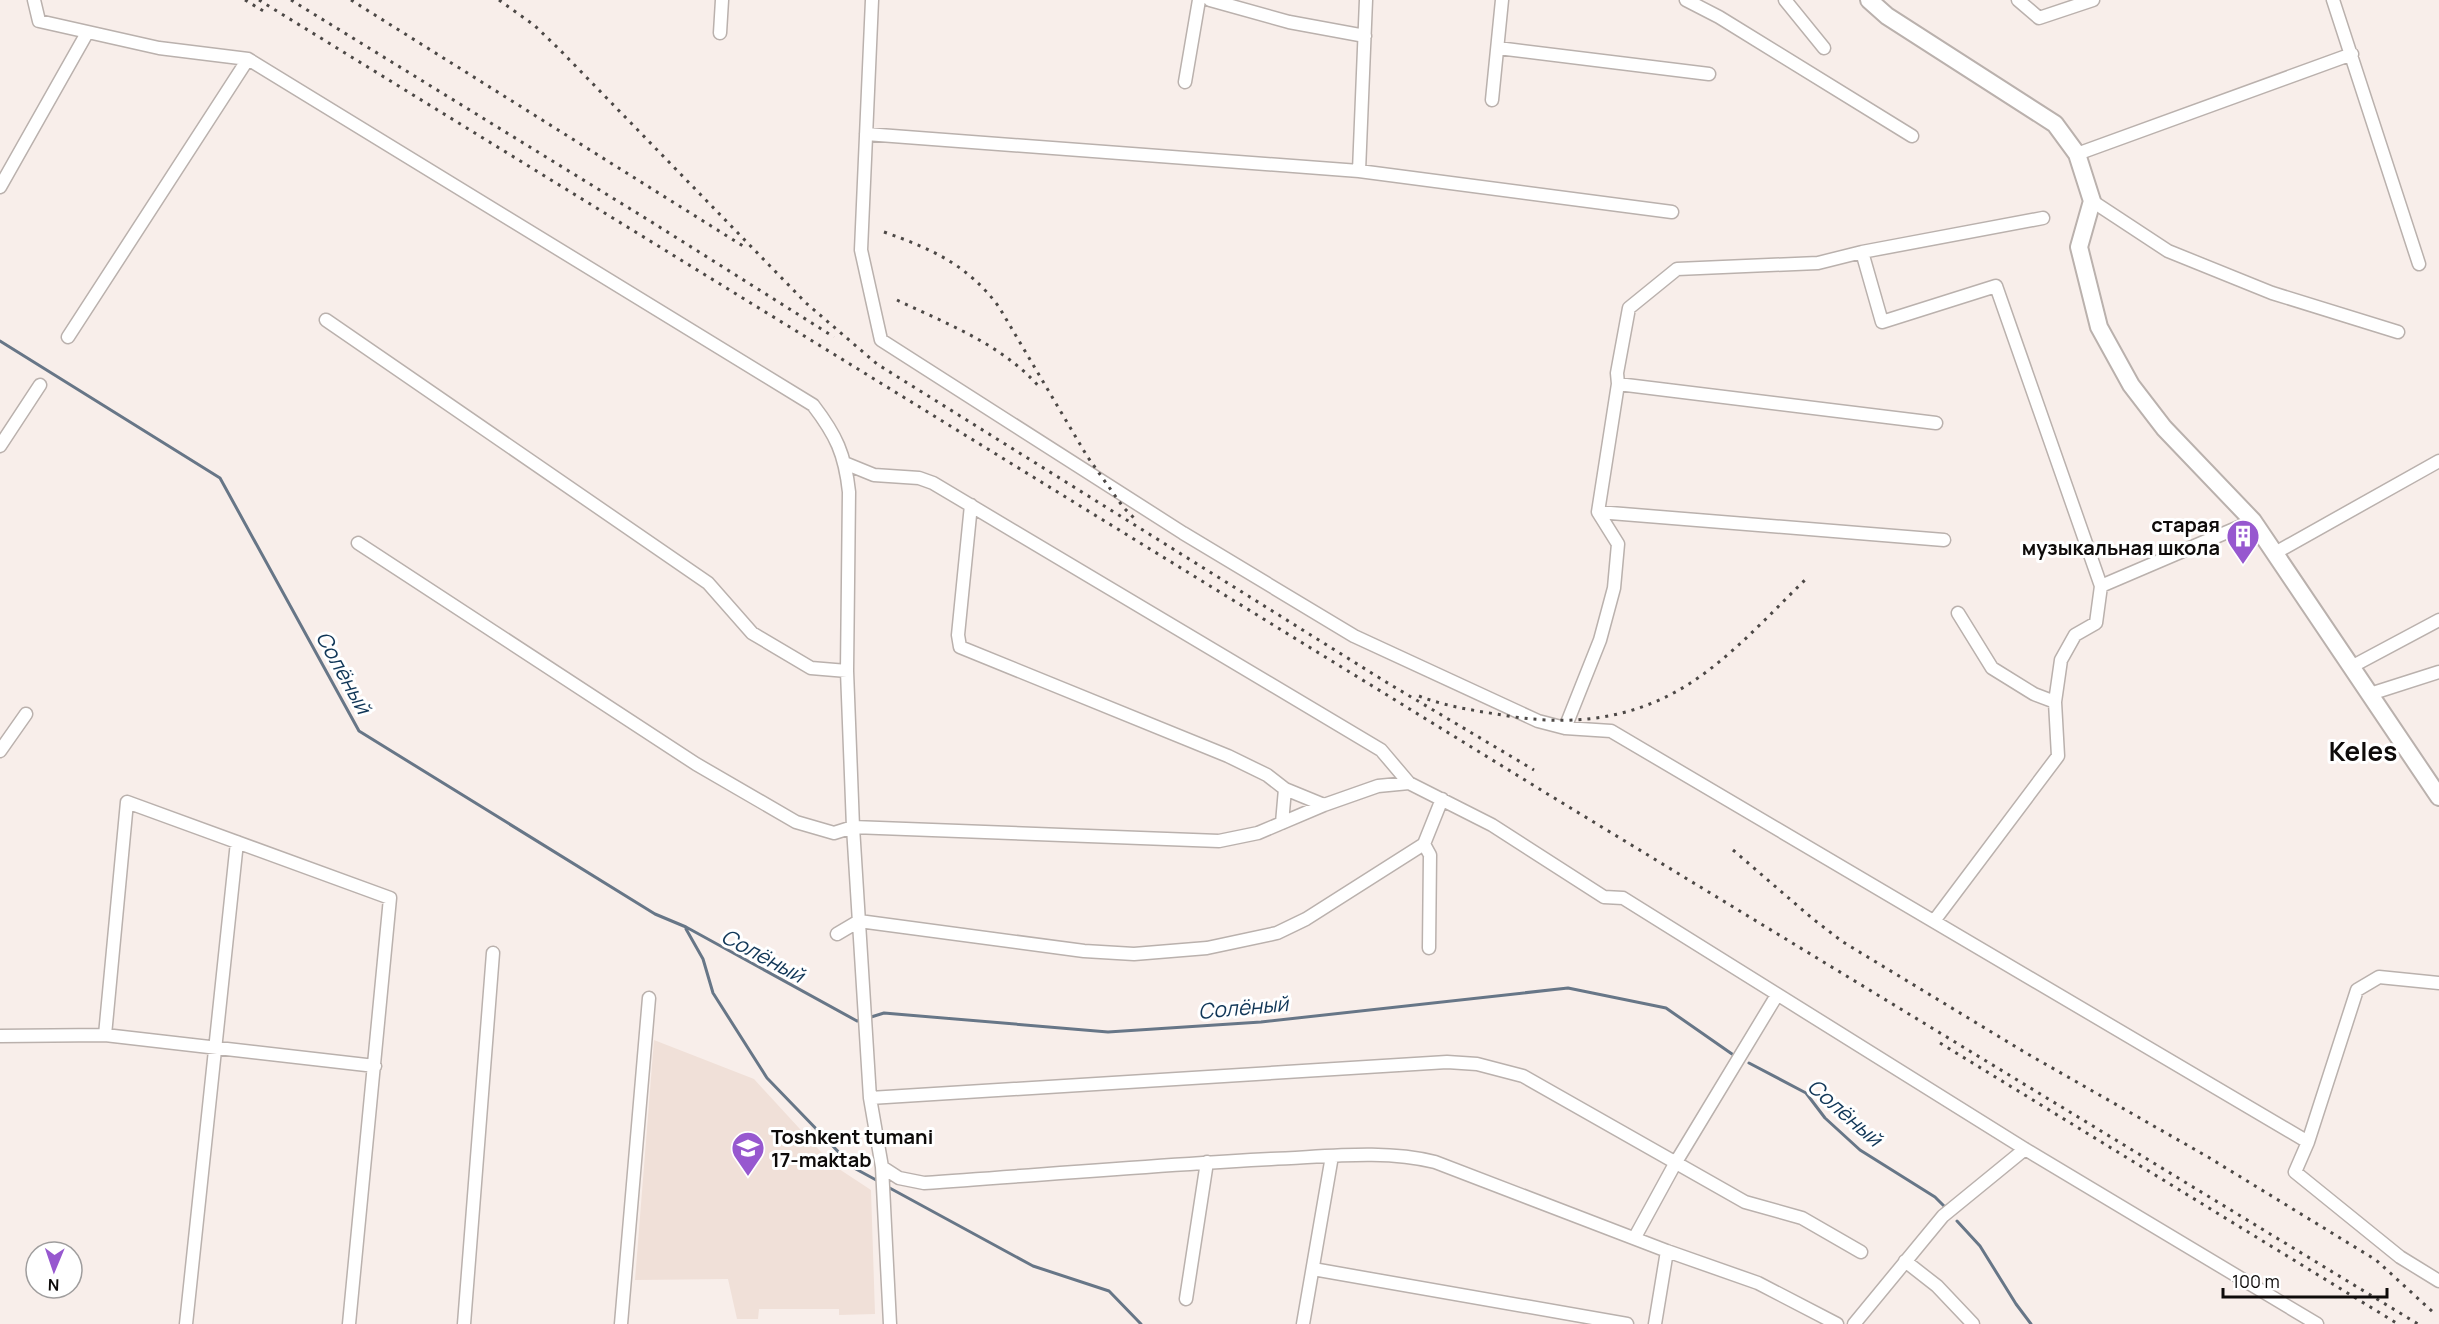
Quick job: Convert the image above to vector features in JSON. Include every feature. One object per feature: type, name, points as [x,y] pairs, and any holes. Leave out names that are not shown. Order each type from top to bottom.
[{"type":"street","points":[[34,0],[39,21],[159,48],[248,59],[813,405],[831,429],[846,464],[849,492],[847,671],[853,827],[870,1098],[884,1195],[890,1324]]},
{"type":"street","points":[[720,33],[722,0]]},
{"type":"street","points":[[872,0],[861,250],[881,340],[1183,533],[1353,636],[1538,721],[1565,728],[1611,731],[2308,1142]]},
{"type":"street","points":[[1185,82],[1199,0]]},
{"type":"street","points":[[1210,0],[1289,22],[1365,36]]},
{"type":"street","points":[[1359,171],[1366,0]]},
{"type":"street","points":[[1492,100],[1502,0]]},
{"type":"street","points":[[1686,0],[1719,17],[1912,136]]},
{"type":"street","points":[[1785,0],[1824,48]]},
{"type":"street","points":[[1869,0],[1887,16],[2055,124],[2077,154],[2092,201],[2079,247],[2099,327],[2131,385],[2164,428],[2253,520],[2439,797]]},
{"type":"street","points":[[2018,0],[2039,18],[2093,0]]},
{"type":"street","points":[[2333,0],[2419,264]]},
{"type":"street","points":[[0,187],[87,33]]},
{"type":"street","points":[[1498,48],[1709,74]]},
{"type":"street","points":[[2077,154],[2352,54]]},
{"type":"street","points":[[68,337],[248,59]]},
{"type":"street","points":[[866,134],[1359,171],[1672,212]]},
{"type":"street","points":[[2092,201],[2168,251],[2272,293],[2398,332]]},
{"type":"street","points":[[1565,728],[1600,640],[1614,588],[1617,544],[1598,512],[1618,384],[1617,373],[1629,308],[1677,269],[1818,263],[1862,252],[2043,218]]},
{"type":"street","points":[[1862,252],[1882,322],[1996,286],[2101,586],[2096,624],[2075,635],[2061,660],[2055,702],[2058,756],[1934,921]]},
{"type":"street","points":[[326,320],[708,583],[752,633],[812,668],[847,671]]},
{"type":"street","points":[[1618,384],[1936,423]]},
{"type":"street","points":[[0,446],[40,385]]},
{"type":"street","points":[[2275,553],[2439,461]]},
{"type":"street","points":[[846,464],[874,474],[919,478],[933,483],[971,505],[1381,750],[1409,783],[1492,825],[1604,897],[1623,898],[2025,1149],[2317,1324]]},
{"type":"street","points":[[971,505],[958,635],[960,647],[1228,756],[1267,775],[1285,789],[1324,805]]},
{"type":"street","points":[[1598,512],[1944,540]]},
{"type":"street","points":[[2101,586],[2253,520]]},
{"type":"street","points":[[358,543],[696,764],[796,822],[834,833],[853,827],[1219,841],[1258,833],[1324,805],[1378,786],[1409,783]]},
{"type":"street","points":[[1958,613],[1992,668],[2034,694],[2055,702]]},
{"type":"street","points":[[2351,667],[2439,620]]},
{"type":"street","points":[[2370,694],[2439,672]]},
{"type":"street","points":[[0,751],[26,714]]},
{"type":"street","points":[[1282,823],[1285,789]]},
{"type":"street","points":[[837,934],[859,921],[1084,951],[1134,954],[1207,948],[1277,933],[1306,919],[1424,844],[1442,800]]},
{"type":"street","points":[[105,1035],[127,802],[390,898],[349,1324]]},
{"type":"street","points":[[186,1324],[237,843]]},
{"type":"street","points":[[1424,844],[1430,855],[1429,948]]},
{"type":"street","points":[[464,1324],[493,953]]},
{"type":"street","points":[[2439,983],[2379,977],[2357,990],[2308,1142],[2295,1172],[2400,1257],[2439,1281]]},
{"type":"street","points":[[1635,1238],[1676,1162],[1777,995]]},
{"type":"street","points":[[621,1324],[649,998]]},
{"type":"street","points":[[0,1036],[105,1035],[375,1066]]},
{"type":"street","points":[[870,1098],[1447,1062],[1477,1064],[1523,1076],[1745,1202],[1802,1218],[1861,1252]]},
{"type":"street","points":[[1854,1324],[1943,1216],[2025,1149]]},
{"type":"street","points":[[882,1172],[924,1183],[1207,1162],[1332,1156],[1412,1156],[1435,1162],[1667,1251],[1758,1282],[1837,1324]]},
{"type":"street","points":[[1303,1324],[1332,1156]]},
{"type":"street","points":[[1186,1299],[1207,1162]]},
{"type":"street","points":[[1655,1324],[1667,1251]]},
{"type":"street","points":[[1905,1260],[1937,1286],[1973,1324]]},
{"type":"street","points":[[1313,1269],[1627,1324]]},
{"type":"shaded area","name":"Toshkent tumani 17-maktab","points":[[654,1040],[754,1079],[833,1165],[871,1190],[875,1314],[839,1315],[839,1309],[759,1309],[758,1319],[737,1319],[728,1279],[635,1280]]},
{"type":"waterway","name":"Солёный","points":[[0,341],[220,478],[359,731],[655,914],[686,927],[857,1021],[861,1020]]},
{"type":"waterway","points":[[686,929],[703,959],[713,993],[767,1078],[854,1168],[878,1181]]},
{"type":"waterway","name":"Солёный","points":[[868,1018],[884,1013],[1108,1032],[1261,1022],[1568,988],[1666,1008],[1732,1054]]},
{"type":"waterway","name":"Солёный","points":[[1749,1063],[1806,1093],[1825,1118],[1860,1150],[1935,1197],[1946,1208]]},
{"type":"waterway","points":[[886,1186],[1033,1266],[1109,1291],[1141,1324]]},
{"type":"waterway","name":"Солёный","points":[[1957,1221],[1980,1246],[2031,1324]]},
{"type":"railway","points":[[245,0],[265,12]]},
{"type":"railway","points":[[259,0],[1546,793],[2418,1324]]},
{"type":"railway","points":[[291,0],[834,337]]},
{"type":"railway","points":[[351,0],[743,246]]},
{"type":"railway","points":[[499,0],[534,25],[559,49],[806,303],[877,364],[1386,682],[1534,770]]},
{"type":"railway","points":[[884,232],[948,260],[962,269],[987,292],[999,307],[1087,456],[1123,507],[1137,521]]},
{"type":"railway","points":[[897,300],[955,327],[992,348],[1010,360],[1041,389]]},
{"type":"railway","points":[[1419,696],[1463,708],[1536,719],[1591,719],[1642,707],[1691,683],[1714,666],[1807,578]]},
{"type":"railway","points":[[1733,850],[1843,942],[2026,1053],[2208,1157],[2376,1260],[2435,1314]]},
{"type":"railway","points":[[1940,1043],[2398,1324]]},
{"type":"place","name":"старая музыкальная школа","points":[[2243,565]]},
{"type":"place","name":"Toshkent tumani 17-maktab","points":[[748,1177]]},
{"type":"district","name":"Keles","points":[[2363,751]]}]
